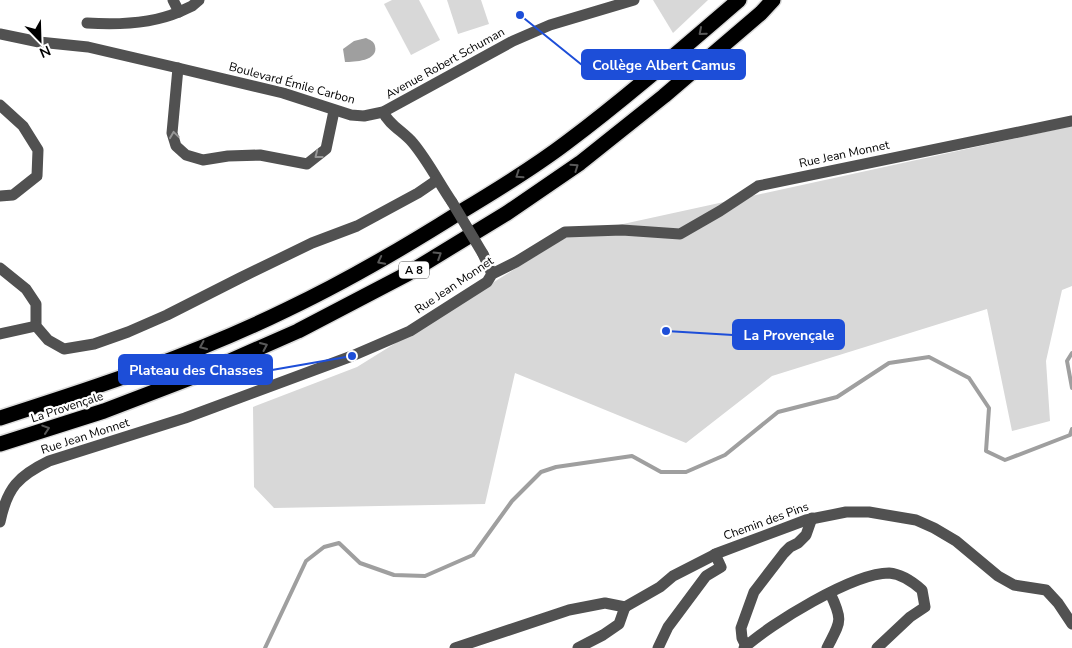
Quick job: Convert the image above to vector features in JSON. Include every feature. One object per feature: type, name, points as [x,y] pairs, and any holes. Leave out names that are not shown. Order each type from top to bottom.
[{"type":"highway","name":"La Provençale","points":[[0,418],[98,386],[190,352],[285,310],[393,254],[490,194],[565,144],[648,79],[739,0]]},
{"type":"highway","name":"La Provençale","points":[[0,444],[104,411],[198,375],[298,332],[407,274],[507,213],[580,163],[664,96],[773,0]]},
{"type":"street","points":[[173,0],[179,12]]},
{"type":"street","points":[[87,24],[112,25],[164,18],[192,6],[199,0]]},
{"type":"street","name":"Avenue Robert Schuman","points":[[383,112],[513,41],[550,26],[634,0]]},
{"type":"street","name":"Boulevard Émile Carbon","points":[[0,34],[39,42],[88,47],[283,93],[334,111],[364,116],[383,112]]},
{"type":"street","points":[[178,68],[172,133],[176,146],[186,155],[203,160],[228,156],[260,155],[307,164],[326,149],[334,111]]},
{"type":"street","points":[[0,105],[22,126],[38,150],[37,176],[13,195],[0,196]]},
{"type":"street","points":[[383,112],[387,120],[412,141],[452,202],[483,254],[492,274]]},
{"type":"street","name":"Rue Jean Monnet","points":[[0,522],[5,500],[11,488],[20,478],[33,469],[49,461],[185,418],[371,349],[422,324],[487,282],[492,274],[516,262],[565,232],[622,230],[680,234],[758,186],[1072,121]]},
{"type":"street","points":[[0,268],[26,289],[36,304],[36,326],[48,340],[64,349],[94,344],[167,315],[312,243],[358,226],[418,194],[438,180]]},
{"type":"street","points":[[0,334],[36,326]]},
{"type":"street","name":"Chemin des Pins","points":[[625,607],[660,587],[673,576],[715,554],[812,518],[846,512],[869,512],[916,520],[956,541],[998,576],[1014,585],[1046,590],[1072,624]]},
{"type":"street","points":[[812,518],[806,535],[784,552],[754,592],[741,628],[745,647],[770,626],[830,594],[866,578],[889,573],[909,579],[922,590],[925,607],[910,617],[877,648]]},
{"type":"street","points":[[658,648],[668,627],[706,576],[721,567],[715,554]]},
{"type":"street","points":[[826,648],[840,623],[838,610],[830,594]]},
{"type":"street","points":[[455,648],[569,610],[605,603],[625,607],[619,624],[578,648]]},
{"type":"shaded area","points":[[392,0],[419,0],[440,40],[411,55],[384,4]]},
{"type":"shaded area","points":[[447,0],[481,0],[489,24],[458,34]]},
{"type":"shaded area","points":[[653,0],[708,0],[673,33]]},
{"type":"shaded area","points":[[366,38],[374,44],[375,51],[373,55],[365,60],[345,62],[343,49],[354,41]]},
{"type":"shaded area","points":[[1072,126],[1072,286],[1062,290],[1046,361],[1050,421],[1012,431],[987,309],[772,376],[686,443],[515,373],[485,504],[274,508],[254,487],[253,407],[357,367],[568,236]]},
{"type":"waterway","points":[[1072,353],[1067,361],[1072,388]]},
{"type":"waterway","points":[[265,648],[306,561],[324,547],[339,543],[360,563],[394,575],[425,576],[473,555],[512,501],[541,472],[556,467],[632,456],[661,472],[686,472],[725,455],[778,412],[837,397],[889,363],[929,357],[969,378],[989,408],[986,451],[1005,460],[1070,435],[1072,429]]},
{"type":"place","name":"Collège Albert Camus","points":[[520,15]]},
{"type":"place","name":"La Provençale","points":[[666,331]]},
{"type":"place","name":"Plateau des Chasses","points":[[352,356]]}]
